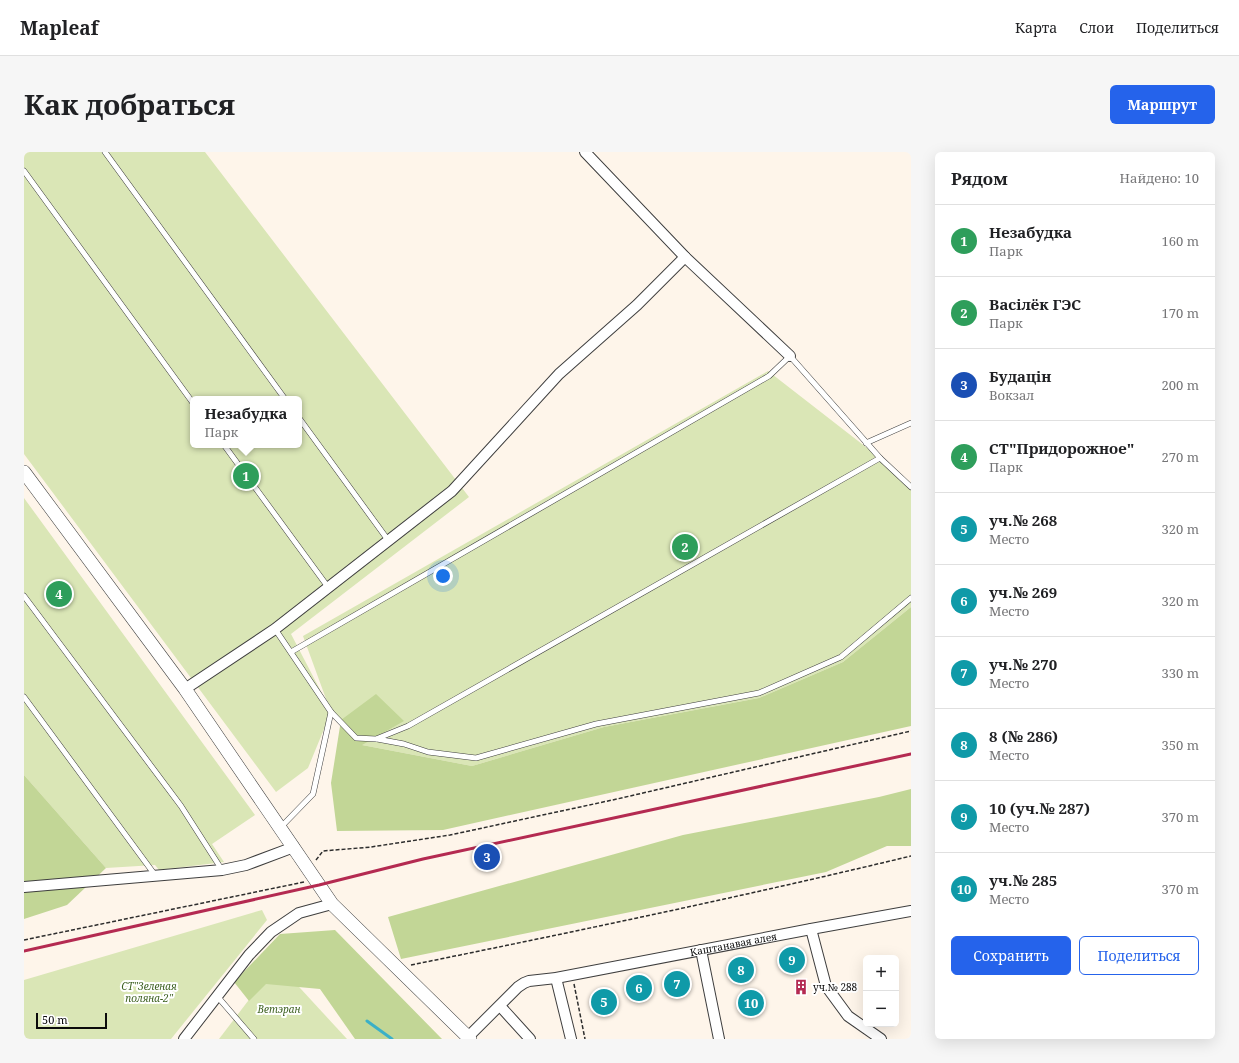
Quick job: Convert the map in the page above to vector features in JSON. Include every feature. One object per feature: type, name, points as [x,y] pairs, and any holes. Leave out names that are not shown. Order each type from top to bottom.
[{"type":"street","points":[[585,152],[685,257],[790,356]]},
{"type":"street","points":[[185,689],[275,629],[452,491],[559,374],[637,305],[685,257]]},
{"type":"street","points":[[24,472],[185,689],[281,827],[332,904],[469,1038]]},
{"type":"street","points":[[24,887],[222,870],[246,865],[294,847]]},
{"type":"street","points":[[184,1039],[249,955],[271,932],[299,914],[332,904]]},
{"type":"street","name":"Каштанавая алея","points":[[469,1038],[518,987],[524,983],[911,911]]},
{"type":"street","points":[[811,929],[826,986],[848,1016],[881,1039]]},
{"type":"street","points":[[701,950],[720,1039]]},
{"type":"street","points":[[556,978],[571,1039]]},
{"type":"street","points":[[500,1006],[530,1039]]},
{"type":"lane","points":[[105,152],[284,396]]},
{"type":"lane","points":[[24,171],[190,399]]},
{"type":"lane","points":[[291,652],[769,376],[790,356],[866,443],[911,486]]},
{"type":"lane","points":[[302,422],[388,540]]},
{"type":"lane","points":[[866,443],[911,423]]},
{"type":"lane","points":[[226,448],[328,587]]},
{"type":"lane","points":[[376,739],[408,726],[880,458]]},
{"type":"lane","points":[[24,596],[181,806],[222,870]]},
{"type":"lane","points":[[275,629],[331,712],[356,738],[376,739],[404,744],[428,752],[476,758],[596,724],[759,693],[841,656],[911,598]]},
{"type":"lane","points":[[24,697],[155,875]]},
{"type":"lane","points":[[281,827],[313,794],[331,712]]},
{"type":"lane","points":[[217,996],[254,1039]]},
{"type":"path","points":[[24,940],[246,893],[298,884],[304,882],[309,870],[323,851],[371,848],[450,835],[911,731]]},
{"type":"path","points":[[397,968],[786,886],[911,856]]},
{"type":"path","points":[[572,975],[586,1039]]},
{"type":"green space","points":[[24,152],[205,152],[469,497],[291,634],[329,707],[303,636],[768,371],[880,458],[911,487],[911,607],[843,662],[759,698],[604,727],[472,766],[362,745],[331,712],[308,768],[276,792],[24,454]]},
{"type":"green space","points":[[24,498],[255,815],[212,844],[224,862],[159,870],[155,865],[106,868],[24,775]]},
{"type":"green space","points":[[911,607],[911,726],[443,830],[337,831],[331,783],[341,720],[376,694],[404,721],[362,745],[472,766],[604,727],[759,698],[843,662]]},
{"type":"green space","points":[[24,775],[106,868],[67,905],[24,919]]},
{"type":"green space","points":[[911,789],[911,846],[887,846],[826,872],[401,959],[388,917],[683,835],[879,797]]},
{"type":"green space","name":"СТ\"Зеленая поляна-2\"","points":[[262,910],[267,920],[171,1039],[24,1039],[24,980]]},
{"type":"green space","points":[[335,930],[442,1039],[355,1039],[320,989],[266,984],[249,1001],[234,982],[280,934]]},
{"type":"green space","name":"Ветэран","points":[[277,963],[347,1039],[219,1039]]},
{"type":"waterway","points":[[367,1021],[392,1039]]},
{"type":"railway","points":[[24,951],[319,885],[423,859],[911,754]]},
{"type":"place","name":"Незабудка","points":[[246,476]]},
{"type":"place","name":"Васілёк ГЭС","points":[[685,547]]},
{"type":"place","name":"СТ\"Придорожное\"","points":[[59,594]]},
{"type":"place","name":"Будацін","points":[[487,857]]},
{"type":"place","name":"10 (уч.№ 287)","points":[[792,960]]},
{"type":"place","name":"8 (№ 286)","points":[[741,970]]},
{"type":"place","name":"уч.№ 270","points":[[677,984]]},
{"type":"place","name":"уч.№ 288","points":[[801,987]]},
{"type":"place","name":"уч.№ 269","points":[[639,988]]},
{"type":"place","name":"уч.№ 268","points":[[604,1002]]},
{"type":"place","name":"уч.№ 285","points":[[751,1003]]}]
